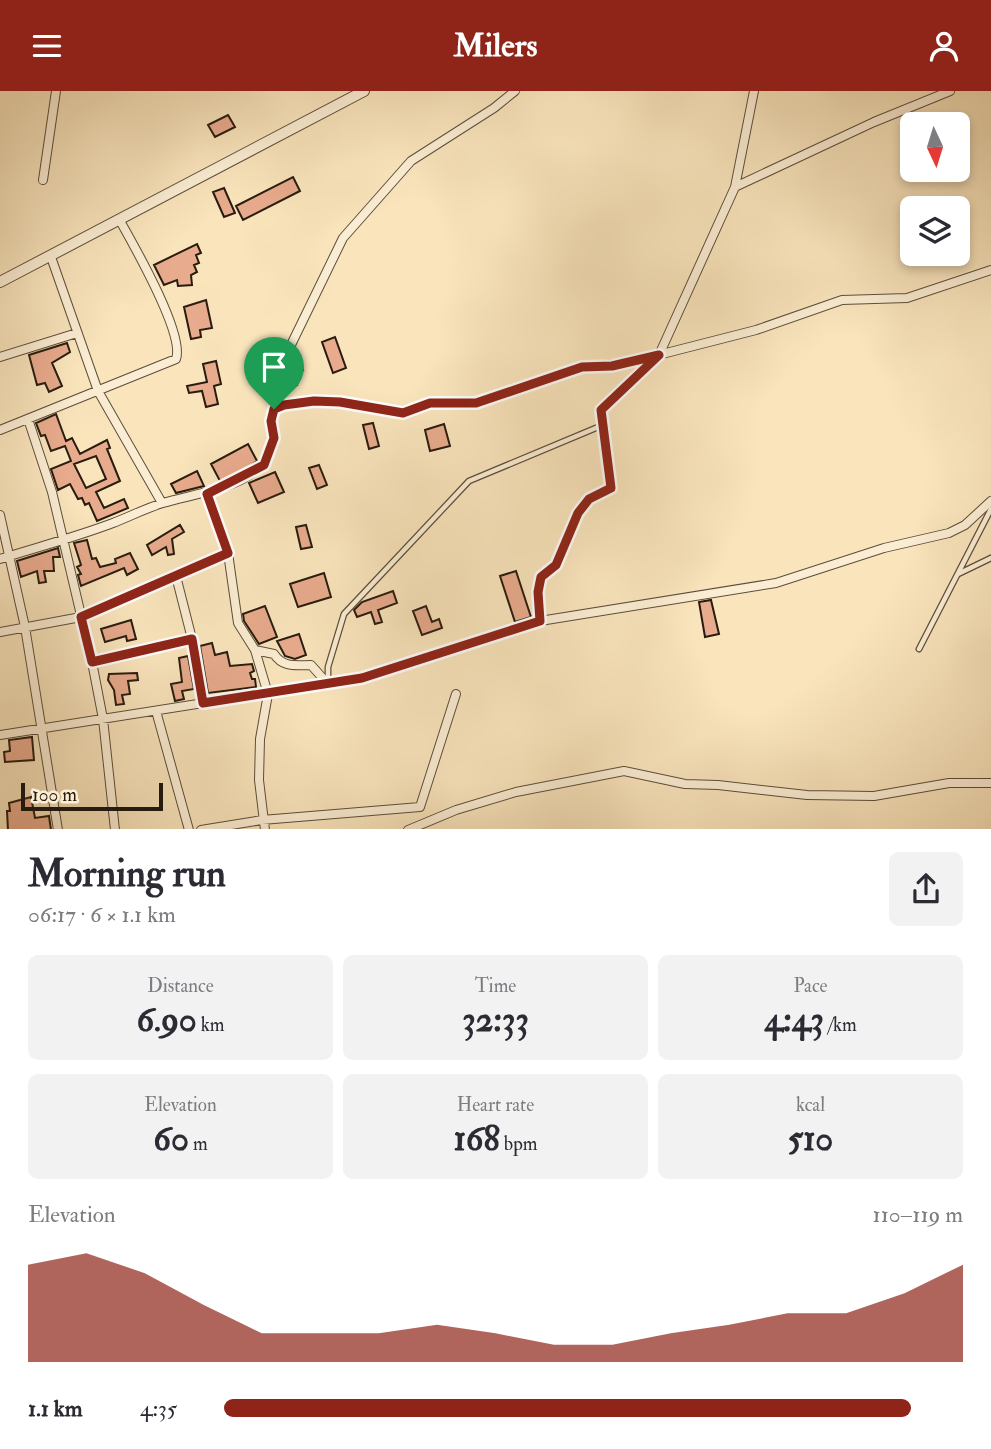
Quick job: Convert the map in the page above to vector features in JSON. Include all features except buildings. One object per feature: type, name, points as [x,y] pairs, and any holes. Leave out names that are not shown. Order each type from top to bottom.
[{"type":"street","points":[[43,180],[57,91]]},
{"type":"street","points":[[0,282],[364,91]]},
{"type":"street","points":[[0,559],[62,540],[162,503],[207,494],[264,465],[274,438],[271,421],[274,409],[273,370],[289,349],[343,238],[411,161],[515,91]]},
{"type":"street","points":[[540,621],[538,592],[541,577],[556,565],[589,499],[611,488],[601,410],[659,355],[735,187],[754,91]]},
{"type":"street","points":[[735,187],[874,122],[950,91]]},
{"type":"street","points":[[0,429],[174,361],[178,354],[157,289],[119,219]]},
{"type":"street","points":[[51,257],[98,390],[162,503]]},
{"type":"street","points":[[274,409],[298,402],[327,402],[403,413],[430,403],[476,403],[582,367],[620,365],[756,330],[832,303],[907,298],[991,270]]},
{"type":"street","points":[[0,357],[77,333]]},
{"type":"street","points":[[28,419],[52,492],[92,662],[103,719],[115,829]]},
{"type":"street","points":[[207,494],[228,553],[238,623],[255,650],[268,694],[260,739],[259,780],[265,829]]},
{"type":"street","points":[[0,735],[328,684],[397,669],[540,621],[776,583],[884,548],[949,533],[965,526],[991,501]]},
{"type":"street","points":[[0,515],[25,627],[58,829]]},
{"type":"street","points":[[0,632],[81,617],[228,553]]},
{"type":"street","points":[[176,576],[192,639],[203,703]]},
{"type":"street","points":[[92,662],[192,639]]},
{"type":"street","points":[[255,650],[274,654],[286,665],[311,665],[328,684]]},
{"type":"street","points":[[201,829],[262,820],[420,807],[456,694]]},
{"type":"street","points":[[156,711],[189,829]]},
{"type":"street","points":[[408,829],[456,810],[516,792],[624,771],[685,784],[730,786],[807,796],[888,795],[949,783],[991,783]]},
{"type":"lane","points":[[328,684],[328,667],[344,614],[469,481],[603,425]]},
{"type":"lane","points":[[919,649],[991,509]]},
{"type":"lane","points":[[957,574],[991,558]]},
{"type":"route","points":[[659,355],[601,410],[611,488],[589,499],[578,513],[556,565],[541,577],[538,592],[540,621],[397,669],[362,678],[203,703],[192,639],[92,662],[81,617],[228,553],[207,494],[264,465],[274,438],[271,421],[274,409],[298,402],[314,401],[340,402],[403,413],[430,403],[476,403],[582,367],[612,366],[659,355]]}]
